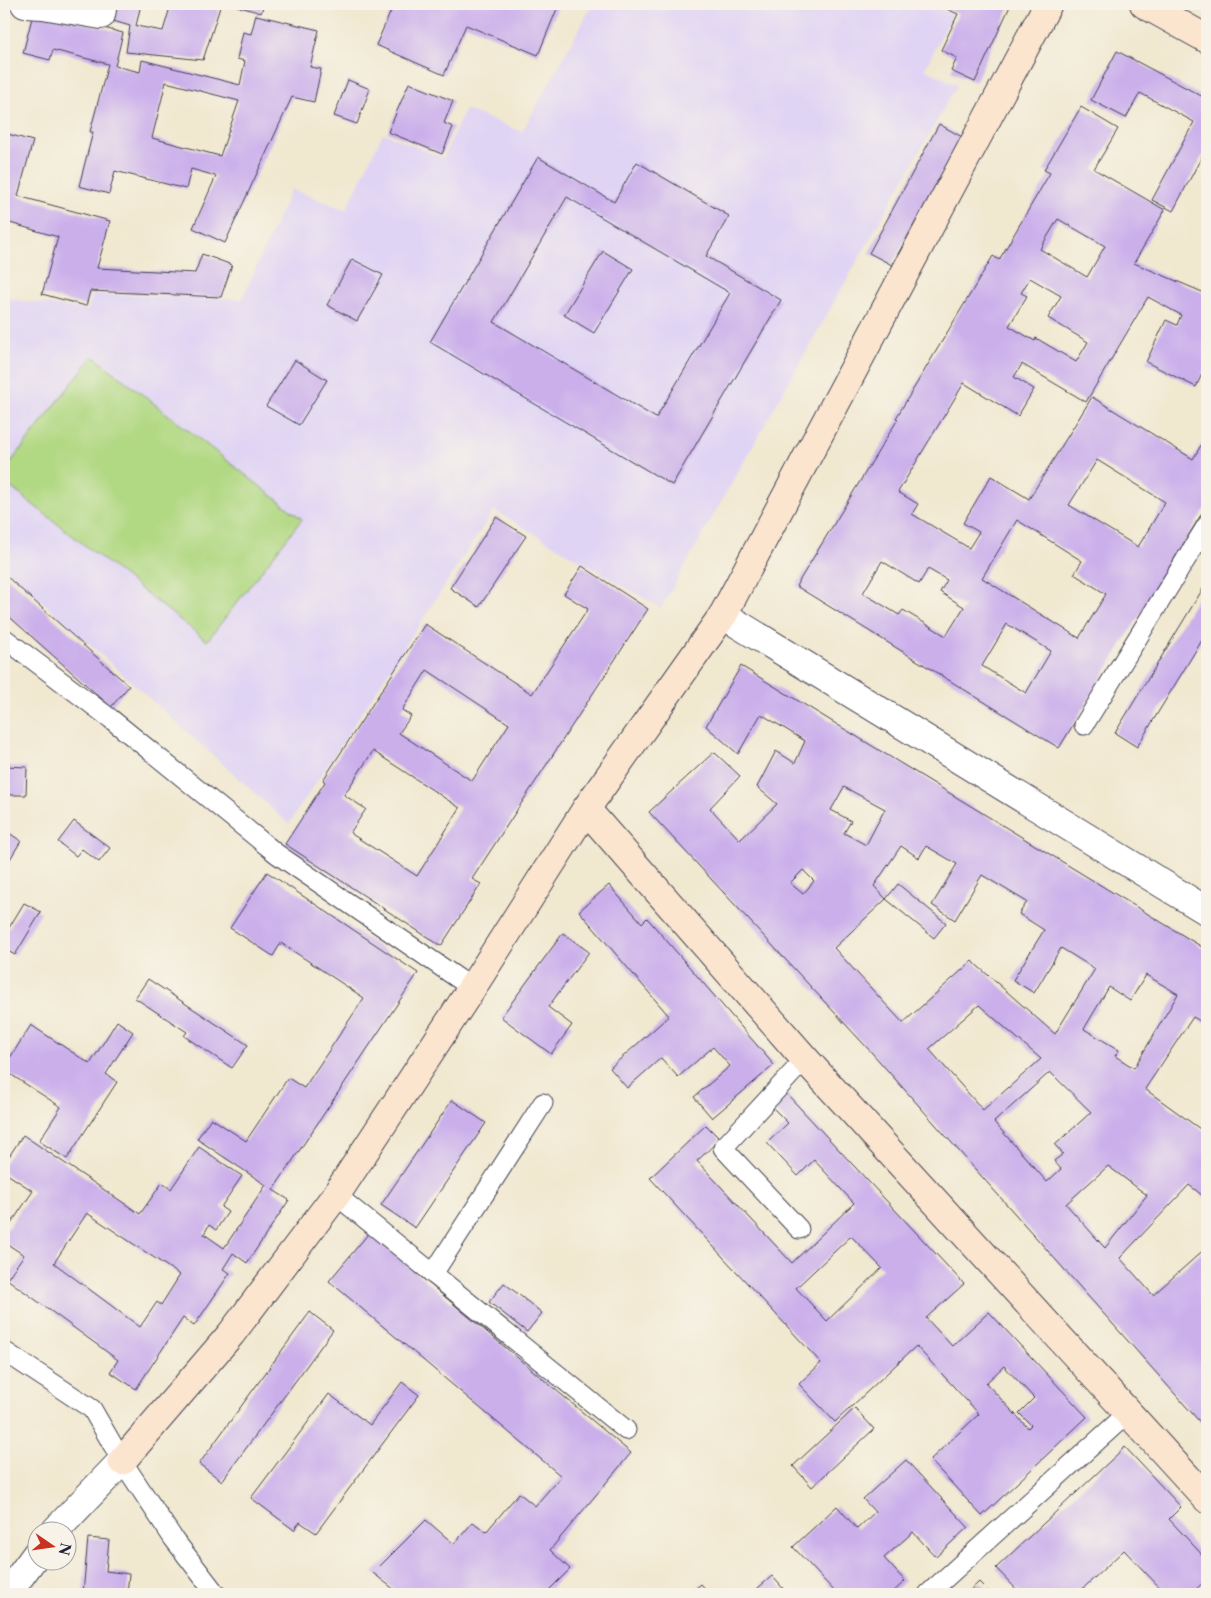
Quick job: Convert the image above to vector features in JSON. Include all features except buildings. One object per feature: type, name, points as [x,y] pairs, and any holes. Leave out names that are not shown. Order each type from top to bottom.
[{"type":"street","points":[[25,4],[43,5],[100,15],[103,4]]},
{"type":"street","points":[[66,1520],[122,1461],[231,1334],[336,1195],[472,988],[586,809],[723,615],[1048,4]]},
{"type":"street","points":[[1144,4],[1207,39]]},
{"type":"street","points":[[723,615],[1207,911]]},
{"type":"street","points":[[586,809],[806,1059],[1207,1499]]},
{"type":"street","points":[[8,1594],[28,1566]]},
{"type":"lane","points":[[1084,725],[1207,525]]},
{"type":"lane","points":[[4,638],[111,719],[277,854],[472,988]]},
{"type":"lane","points":[[799,1229],[723,1148],[806,1059]]},
{"type":"lane","points":[[433,1274],[543,1103]]},
{"type":"lane","points":[[336,1195],[626,1430]]},
{"type":"lane","points":[[4,1351],[92,1409],[122,1461],[173,1538],[216,1594]]},
{"type":"lane","points":[[928,1594],[1128,1413]]},
{"type":"shaded area","points":[[593,4],[929,4],[952,14],[925,69],[957,85],[661,608],[494,510],[289,824],[4,567],[4,298],[88,310],[93,294],[242,299],[291,189],[346,210],[383,133],[443,158],[465,109],[522,132]]},
{"type":"green space","points":[[93,356],[302,519],[207,641],[4,482],[4,471]]}]
